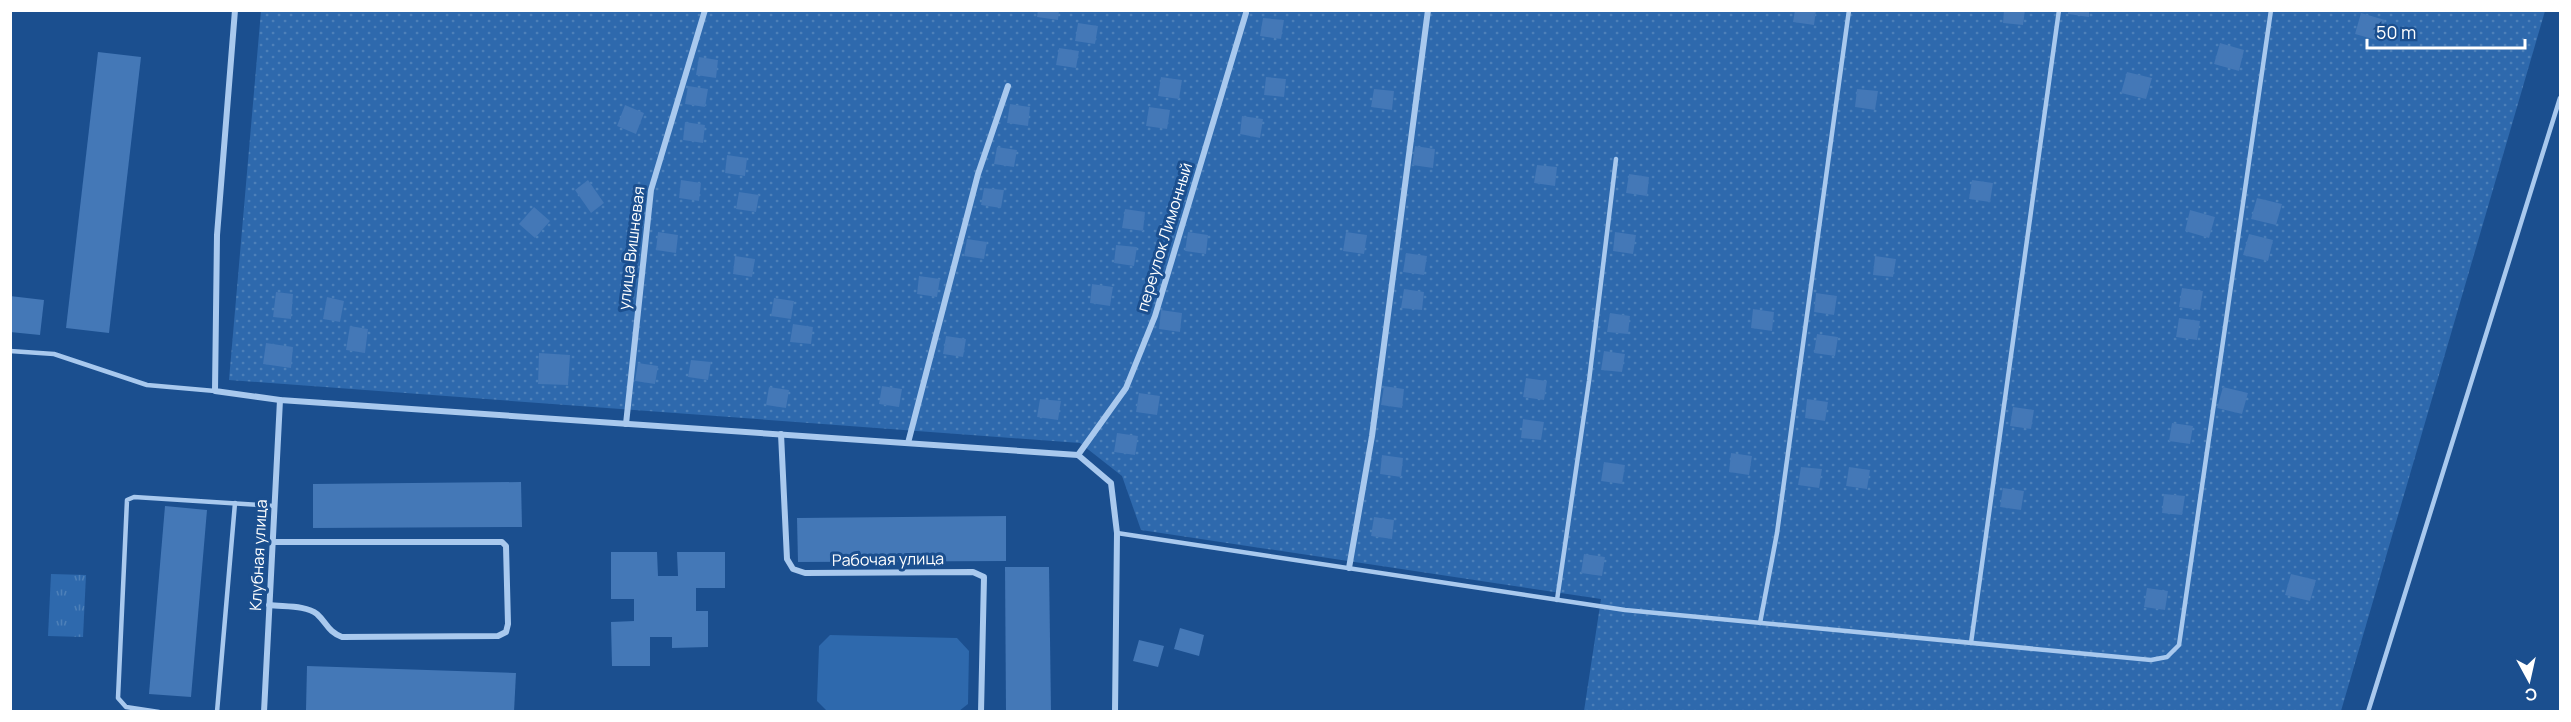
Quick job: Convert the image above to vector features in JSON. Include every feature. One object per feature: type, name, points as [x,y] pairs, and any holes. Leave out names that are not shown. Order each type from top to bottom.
[{"type":"street","points":[[235,10],[217,235],[215,391],[279,400],[1078,455],[1111,483],[1117,533],[1114,711]]},
{"type":"street","name":"улица Вишневая","points":[[626,424],[651,190],[705,10]]},
{"type":"street","points":[[1349,568],[1372,436],[1428,10]]},
{"type":"street","name":"переулок Лимонный","points":[[1078,455],[1126,388],[1155,316],[1246,13]]},
{"type":"street","points":[[908,443],[978,174],[1008,86]]},
{"type":"street","name":"Клубная улица","points":[[264,711],[279,400]]},
{"type":"street","name":"Рабочая улица","points":[[781,434],[788,560],[793,568],[805,573],[973,572],[984,577],[981,711]]},
{"type":"street","points":[[269,605],[312,611],[319,616],[327,629],[342,637],[498,636],[506,632],[508,624],[506,546],[502,542],[272,542]]},
{"type":"lane","points":[[1760,623],[1778,533],[1849,10]]},
{"type":"lane","points":[[1971,643],[2058,10]]},
{"type":"lane","points":[[1117,533],[1625,610],[2151,660],[2168,657],[2179,645],[2271,10]]},
{"type":"lane","points":[[2368,711],[2560,98]]},
{"type":"lane","points":[[1557,600],[1616,159]]},
{"type":"lane","points":[[10,351],[54,354],[147,385],[215,391]]},
{"type":"lane","points":[[159,711],[126,707],[118,698],[127,500],[134,497],[274,506]]},
{"type":"lane","points":[[217,711],[235,503]]},
{"type":"green space","points":[[261,11],[2545,11],[2341,711],[1584,711],[1601,599],[1141,530],[1122,476],[1080,443],[229,380]]},
{"type":"green space","points":[[51,574],[86,575],[83,637],[48,636]]},
{"type":"green space","points":[[830,635],[957,638],[969,651],[968,704],[959,711],[827,711],[817,701],[819,646]]},
{"type":"building","points":[[1038,10],[1059,10],[1058,20],[1037,17]]},
{"type":"building","points":[[1795,10],[1816,10],[1814,25],[1793,22]]},
{"type":"building","points":[[2004,10],[2025,10],[2023,25],[2003,23]]},
{"type":"building","points":[[2068,10],[2089,10],[2089,17],[2068,14]]},
{"type":"building","points":[[2361,13],[2385,20],[2380,41],[2355,34]]},
{"type":"building","points":[[1263,18],[1284,20],[1281,39],[1260,36]]},
{"type":"building","points":[[1078,23],[1098,26],[1095,44],[1075,41]]},
{"type":"building","points":[[2220,43],[2244,50],[2239,71],[2214,64]]},
{"type":"building","points":[[1059,48],[1079,51],[1076,68],[1056,65]]},
{"type":"building","points":[[98,52],[141,57],[109,333],[66,328]]},
{"type":"building","points":[[699,57],[718,60],[716,78],[696,75]]},
{"type":"building","points":[[2127,72],[2152,78],[2146,99],[2121,93]]},
{"type":"building","points":[[1161,77],[1182,80],[1179,99],[1158,96]]},
{"type":"building","points":[[1266,77],[1286,79],[1284,97],[1264,95]]},
{"type":"building","points":[[688,86],[708,89],[705,107],[685,104]]},
{"type":"building","points":[[1374,89],[1394,91],[1392,110],[1371,107]]},
{"type":"building","points":[[1857,89],[1878,91],[1875,110],[1855,107]]},
{"type":"building","points":[[1010,104],[1030,107],[1028,126],[1007,123]]},
{"type":"building","points":[[625,105],[644,113],[636,134],[617,126]]},
{"type":"building","points":[[1149,107],[1170,110],[1167,129],[1146,126]]},
{"type":"building","points":[[1242,116],[1263,119],[1260,138],[1240,134]]},
{"type":"building","points":[[685,122],[705,125],[703,143],[683,140]]},
{"type":"building","points":[[1415,146],[1435,149],[1433,168],[1412,165]]},
{"type":"building","points":[[997,147],[1017,150],[1014,167],[994,164]]},
{"type":"building","points":[[727,155],[747,158],[745,176],[725,173]]},
{"type":"building","points":[[1537,165],[1557,167],[1555,186],[1534,183]]},
{"type":"building","points":[[1629,174],[1649,177],[1647,196],[1626,193]]},
{"type":"building","points":[[588,180],[604,203],[591,213],[575,190]]},
{"type":"building","points":[[681,180],[701,183],[699,201],[679,198]]},
{"type":"building","points":[[1972,180],[1993,183],[1990,202],[1969,199]]},
{"type":"building","points":[[984,188],[1004,190],[1001,208],[981,205]]},
{"type":"building","points":[[739,192],[759,195],[756,212],[736,209]]},
{"type":"building","points":[[2257,198],[2282,204],[2276,225],[2251,219]]},
{"type":"building","points":[[534,207],[550,221],[535,238],[519,224]]},
{"type":"building","points":[[1125,209],[1145,212],[1143,231],[1122,228]]},
{"type":"building","points":[[2190,210],[2215,217],[2209,238],[2185,231]]},
{"type":"building","points":[[658,232],[678,235],[676,253],[656,250]]},
{"type":"building","points":[[1188,232],[1208,235],[1206,254],[1185,251]]},
{"type":"building","points":[[1346,232],[1367,235],[1364,254],[1343,251]]},
{"type":"building","points":[[1615,232],[1636,235],[1633,254],[1613,251]]},
{"type":"building","points":[[2249,234],[2273,240],[2268,261],[2243,255]]},
{"type":"building","points":[[967,239],[987,242],[984,259],[964,256]]},
{"type":"building","points":[[1116,245],[1137,247],[1134,266],[1114,263]]},
{"type":"building","points":[[1406,253],[1427,256],[1424,275],[1403,272]]},
{"type":"building","points":[[735,256],[755,259],[752,277],[733,274]]},
{"type":"building","points":[[1875,256],[1896,259],[1893,277],[1873,275]]},
{"type":"building","points":[[919,276],[940,279],[937,297],[917,294]]},
{"type":"building","points":[[1092,284],[1113,287],[1110,306],[1090,303]]},
{"type":"building","points":[[2182,288],[2203,291],[2200,310],[2179,307]]},
{"type":"building","points":[[1404,289],[1424,292],[1422,310],[1401,308]]},
{"type":"building","points":[[276,292],[293,294],[291,319],[273,317]]},
{"type":"building","points":[[1816,293],[1837,296],[1834,315],[1814,312]]},
{"type":"building","points":[[10,296],[44,300],[40,335],[10,332]]},
{"type":"building","points":[[327,297],[344,301],[340,322],[323,319]]},
{"type":"building","points":[[774,298],[794,301],[791,319],[771,316]]},
{"type":"building","points":[[1753,309],[1774,312],[1772,331],[1751,328]]},
{"type":"building","points":[[1161,310],[1182,313],[1180,332],[1159,329]]},
{"type":"building","points":[[1610,313],[1630,316],[1628,334],[1607,332]]},
{"type":"building","points":[[2179,318],[2200,321],[2197,340],[2176,337]]},
{"type":"building","points":[[793,324],[813,327],[811,344],[790,342]]},
{"type":"building","points":[[350,326],[368,329],[365,353],[346,350]]},
{"type":"building","points":[[1817,334],[1838,337],[1835,356],[1814,353]]},
{"type":"building","points":[[946,336],[966,339],[963,357],[943,354]]},
{"type":"building","points":[[266,343],[293,347],[291,368],[263,364]]},
{"type":"building","points":[[1604,351],[1625,354],[1622,372],[1601,370]]},
{"type":"building","points":[[539,353],[570,355],[568,385],[538,384]]},
{"type":"building","points":[[691,360],[711,362],[708,380],[688,377]]},
{"type":"building","points":[[638,363],[658,366],[655,384],[635,381]]},
{"type":"building","points":[[1526,378],[1547,381],[1544,400],[1523,397]]},
{"type":"building","points":[[882,386],[902,389],[899,407],[879,404]]},
{"type":"building","points":[[1384,386],[1404,389],[1402,408],[1381,405]]},
{"type":"building","points":[[769,387],[789,390],[786,408],[766,405]]},
{"type":"building","points":[[2223,387],[2248,393],[2242,414],[2217,408]]},
{"type":"building","points":[[1139,393],[1160,396],[1157,415],[1136,412]]},
{"type":"building","points":[[1040,399],[1061,401],[1058,420],[1037,417]]},
{"type":"building","points":[[1807,399],[1828,402],[1825,421],[1805,418]]},
{"type":"building","points":[[2013,407],[2034,410],[2031,429],[2010,426]]},
{"type":"building","points":[[1523,419],[1544,422],[1541,440],[1521,438]]},
{"type":"building","points":[[2172,423],[2193,426],[2190,444],[2169,441]]},
{"type":"building","points":[[1117,433],[1138,436],[1135,455],[1114,452]]},
{"type":"building","points":[[1731,453],[1752,456],[1749,475],[1729,472]]},
{"type":"building","points":[[1382,455],[1403,458],[1401,477],[1380,474]]},
{"type":"building","points":[[1604,462],[1625,465],[1622,484],[1601,481]]},
{"type":"building","points":[[1801,467],[1822,469],[1819,488],[1798,485]]},
{"type":"building","points":[[1849,467],[1870,470],[1867,489],[1846,486]]},
{"type":"building","points":[[521,482],[522,527],[313,528],[313,484]]},
{"type":"building","points":[[2003,488],[2024,491],[2021,510],[2000,507]]},
{"type":"building","points":[[2164,494],[2185,496],[2182,515],[2162,513]]},
{"type":"building","points":[[165,506],[207,510],[191,697],[149,694]]},
{"type":"building","points":[[1006,516],[1006,561],[798,562],[797,518]]},
{"type":"building","points":[[1374,517],[1394,520],[1392,539],[1371,536]]},
{"type":"building","points":[[611,552],[657,552],[658,576],[678,576],[677,552],[725,552],[725,588],[696,588],[696,611],[708,611],[708,647],[672,648],[672,637],[650,637],[650,666],[612,666],[611,622],[634,621],[634,599],[611,599]]},
{"type":"building","points":[[1584,554],[1605,557],[1602,576],[1581,573]]},
{"type":"building","points":[[1005,567],[1049,567],[1051,712],[1006,712]]},
{"type":"building","points":[[2291,574],[2316,580],[2310,601],[2285,595]]},
{"type":"building","points":[[2147,588],[2168,591],[2165,610],[2144,607]]},
{"type":"building","points":[[1180,628],[1204,635],[1199,656],[1174,649]]},
{"type":"building","points":[[1139,640],[1164,646],[1158,667],[1133,661]]},
{"type":"building","points":[[307,666],[516,673],[514,712],[306,710]]}]
